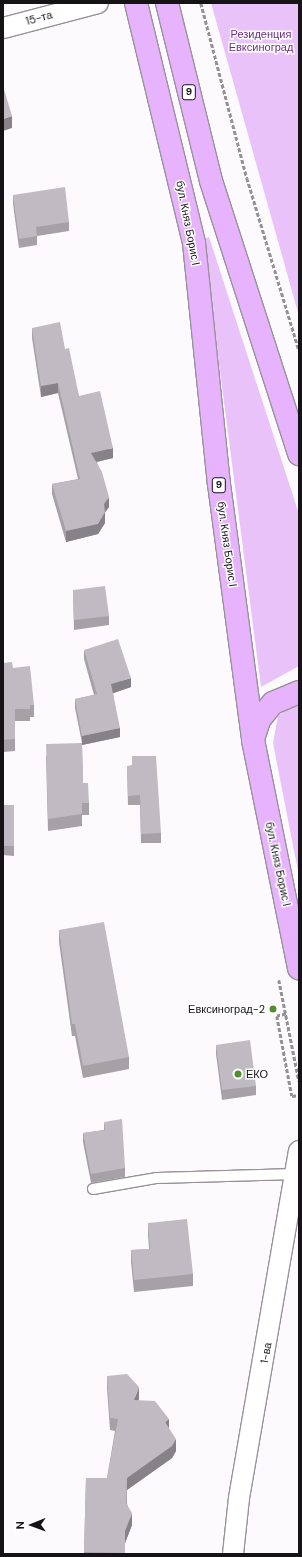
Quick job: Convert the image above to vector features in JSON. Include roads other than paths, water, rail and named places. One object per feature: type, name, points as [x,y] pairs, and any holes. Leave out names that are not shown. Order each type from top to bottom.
[{"type":"highway","name":"бул. Княз Борис I","points":[[136,3],[194,243],[219,484],[252,740],[299,968]]},
{"type":"highway","name":"9","points":[[167,3],[213,189],[299,454]]},
{"type":"highway","points":[[252,740],[259,720],[273,703],[299,692]]},
{"type":"street","name":"15-та","points":[[3,28],[98,3]]},
{"type":"street","name":"1-ва","points":[[233,1554],[239,1498],[299,1151]]},
{"type":"lane","points":[[93,1189],[157,1178],[295,1174]]},
{"type":"place","name":"Евксиноград-2","points":[[273,1009]]},
{"type":"place","name":"ЕКО","points":[[238,1074]]},
{"type":"park label","name":"Резиденция Евксиноград","points":[[261,41]]}]
